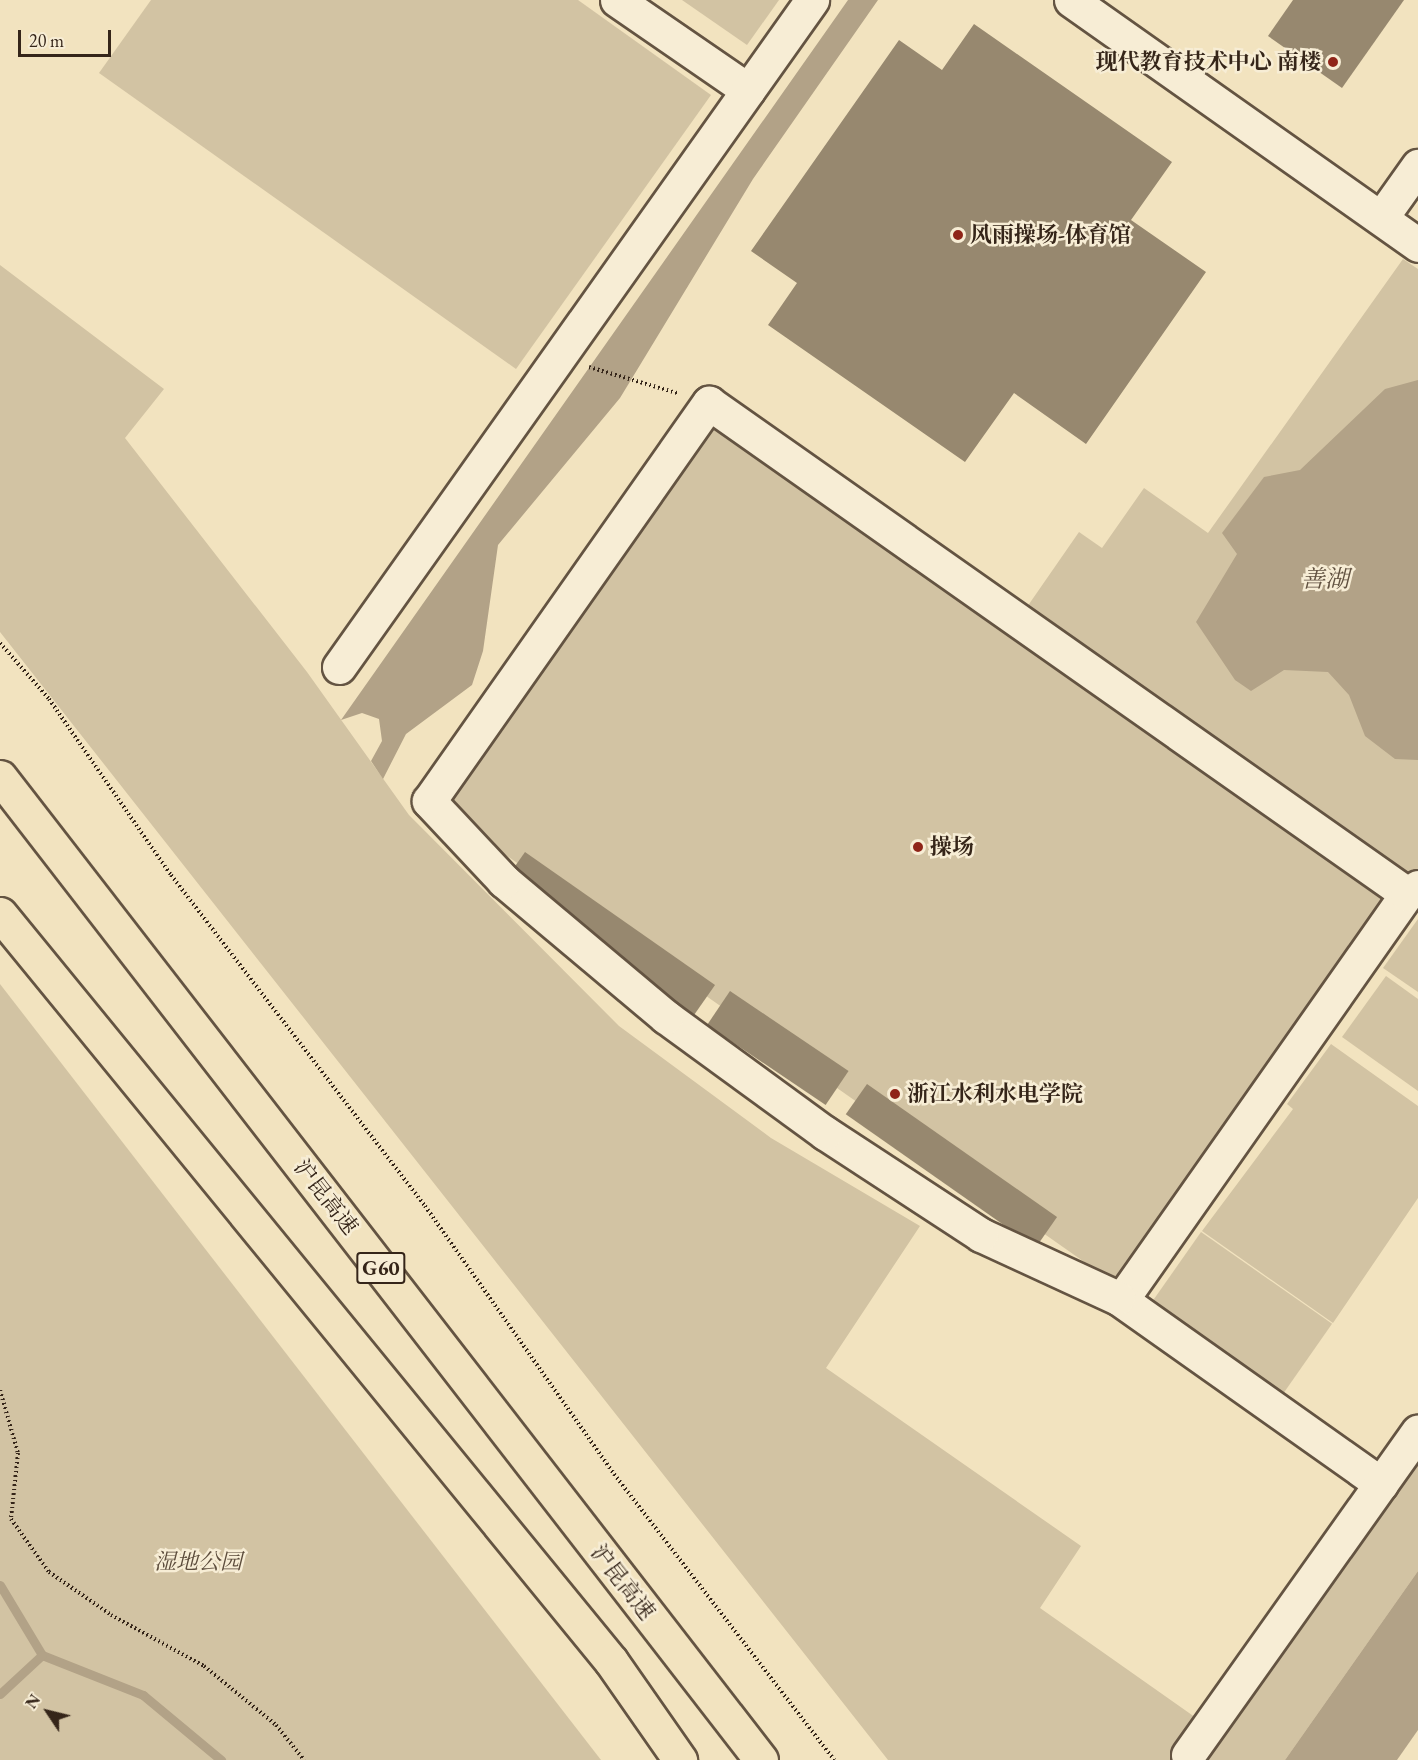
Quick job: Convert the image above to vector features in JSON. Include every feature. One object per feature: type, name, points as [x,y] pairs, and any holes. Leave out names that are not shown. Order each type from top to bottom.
[{"type":"highway","name":"沪昆高速","points":[[0,777],[760,1760]]},
{"type":"highway","points":[[0,914],[611,1661],[680,1760]]},
{"type":"street","points":[[617,0],[748,90]]},
{"type":"street","points":[[339,668],[812,0]]},
{"type":"street","points":[[1071,0],[1418,245]]},
{"type":"street","points":[[1381,218],[1418,166]]},
{"type":"street","points":[[1126,1292],[1412,890],[709,403],[429,801],[504,881],[666,1017],[825,1133],[981,1235],[1118,1298],[1381,1484]]},
{"type":"street","points":[[1188,1755],[1418,1431]]},
{"type":"path","points":[[559,358],[709,403]]},
{"type":"path","points":[[0,643],[50,699],[171,875],[425,1206],[614,1474],[834,1760]]},
{"type":"path","points":[[0,1390],[18,1453],[11,1519],[49,1572],[111,1615],[204,1666],[276,1725],[304,1760]]},
{"type":"green space","points":[[151,0],[578,0],[711,95],[516,369],[99,73]]},
{"type":"green space","points":[[682,0],[779,0],[747,45]]},
{"type":"green space","name":"操场","points":[[1403,259],[1418,269],[1418,887],[1127,1292],[429,801],[709,403],[1018,620],[1079,532],[1102,548],[1144,488],[1208,533]]},
{"type":"green space","points":[[0,265],[164,389],[125,438],[307,672],[409,815],[619,1026],[771,1138],[920,1226],[826,1368],[1081,1546],[1040,1608],[1209,1727],[1418,1434],[1418,1571],[1285,1760],[888,1760],[0,632]]},
{"type":"green space","points":[[1418,919],[1418,992],[1383,968]]},
{"type":"green space","points":[[1386,976],[1418,999],[1418,1091],[1342,1037]]},
{"type":"green space","name":"湿地公园","points":[[0,984],[601,1760],[0,1760]]},
{"type":"green space","points":[[1331,1044],[1418,1106],[1418,1198],[1333,1323],[1202,1231],[1293,1109],[1287,1104]]},
{"type":"green space","points":[[1201,1232],[1332,1324],[1279,1399],[1148,1307]]},
{"type":"water","points":[[848,0],[878,0],[753,179],[620,398],[498,545],[483,651],[472,685],[406,734],[383,779],[371,761],[382,741],[379,719],[362,713],[341,720]]},
{"type":"water","name":"善湖","points":[[1418,380],[1418,760],[1395,759],[1365,736],[1349,695],[1328,672],[1284,670],[1251,691],[1235,680],[1196,622],[1237,554],[1222,533],[1264,477],[1300,470],[1385,389]]},
{"type":"water","points":[[1418,1571],[1418,1730],[1397,1760],[1285,1760]]},
{"type":"building","name":"现代教育技术中心 南楼","points":[[1293,0],[1404,0],[1342,88],[1268,36]]},
{"type":"building","name":"风雨操场-体育馆","points":[[974,24],[1172,162],[1131,220],[1206,272],[1086,444],[1014,393],[965,462],[768,325],[797,283],[751,251],[899,40],[942,70]]},
{"type":"building","points":[[525,852],[715,985],[694,1015],[504,881]]},
{"type":"building","points":[[730,991],[849,1071],[826,1105],[707,1025]]},
{"type":"building","points":[[867,1084],[1057,1217],[1036,1247],[846,1114]]},
{"type":"waterway","points":[[0,1585],[42,1655],[143,1695],[221,1760]]},
{"type":"waterway","points":[[0,1694],[42,1655]]},
{"type":"place","name":"现代教育技术中心 南楼","points":[[1333,62]]},
{"type":"place","name":"风雨操场-体育馆","points":[[958,235]]},
{"type":"place","name":"操场","points":[[918,847]]},
{"type":"place","name":"浙江水利水电学院","points":[[895,1094]]}]
